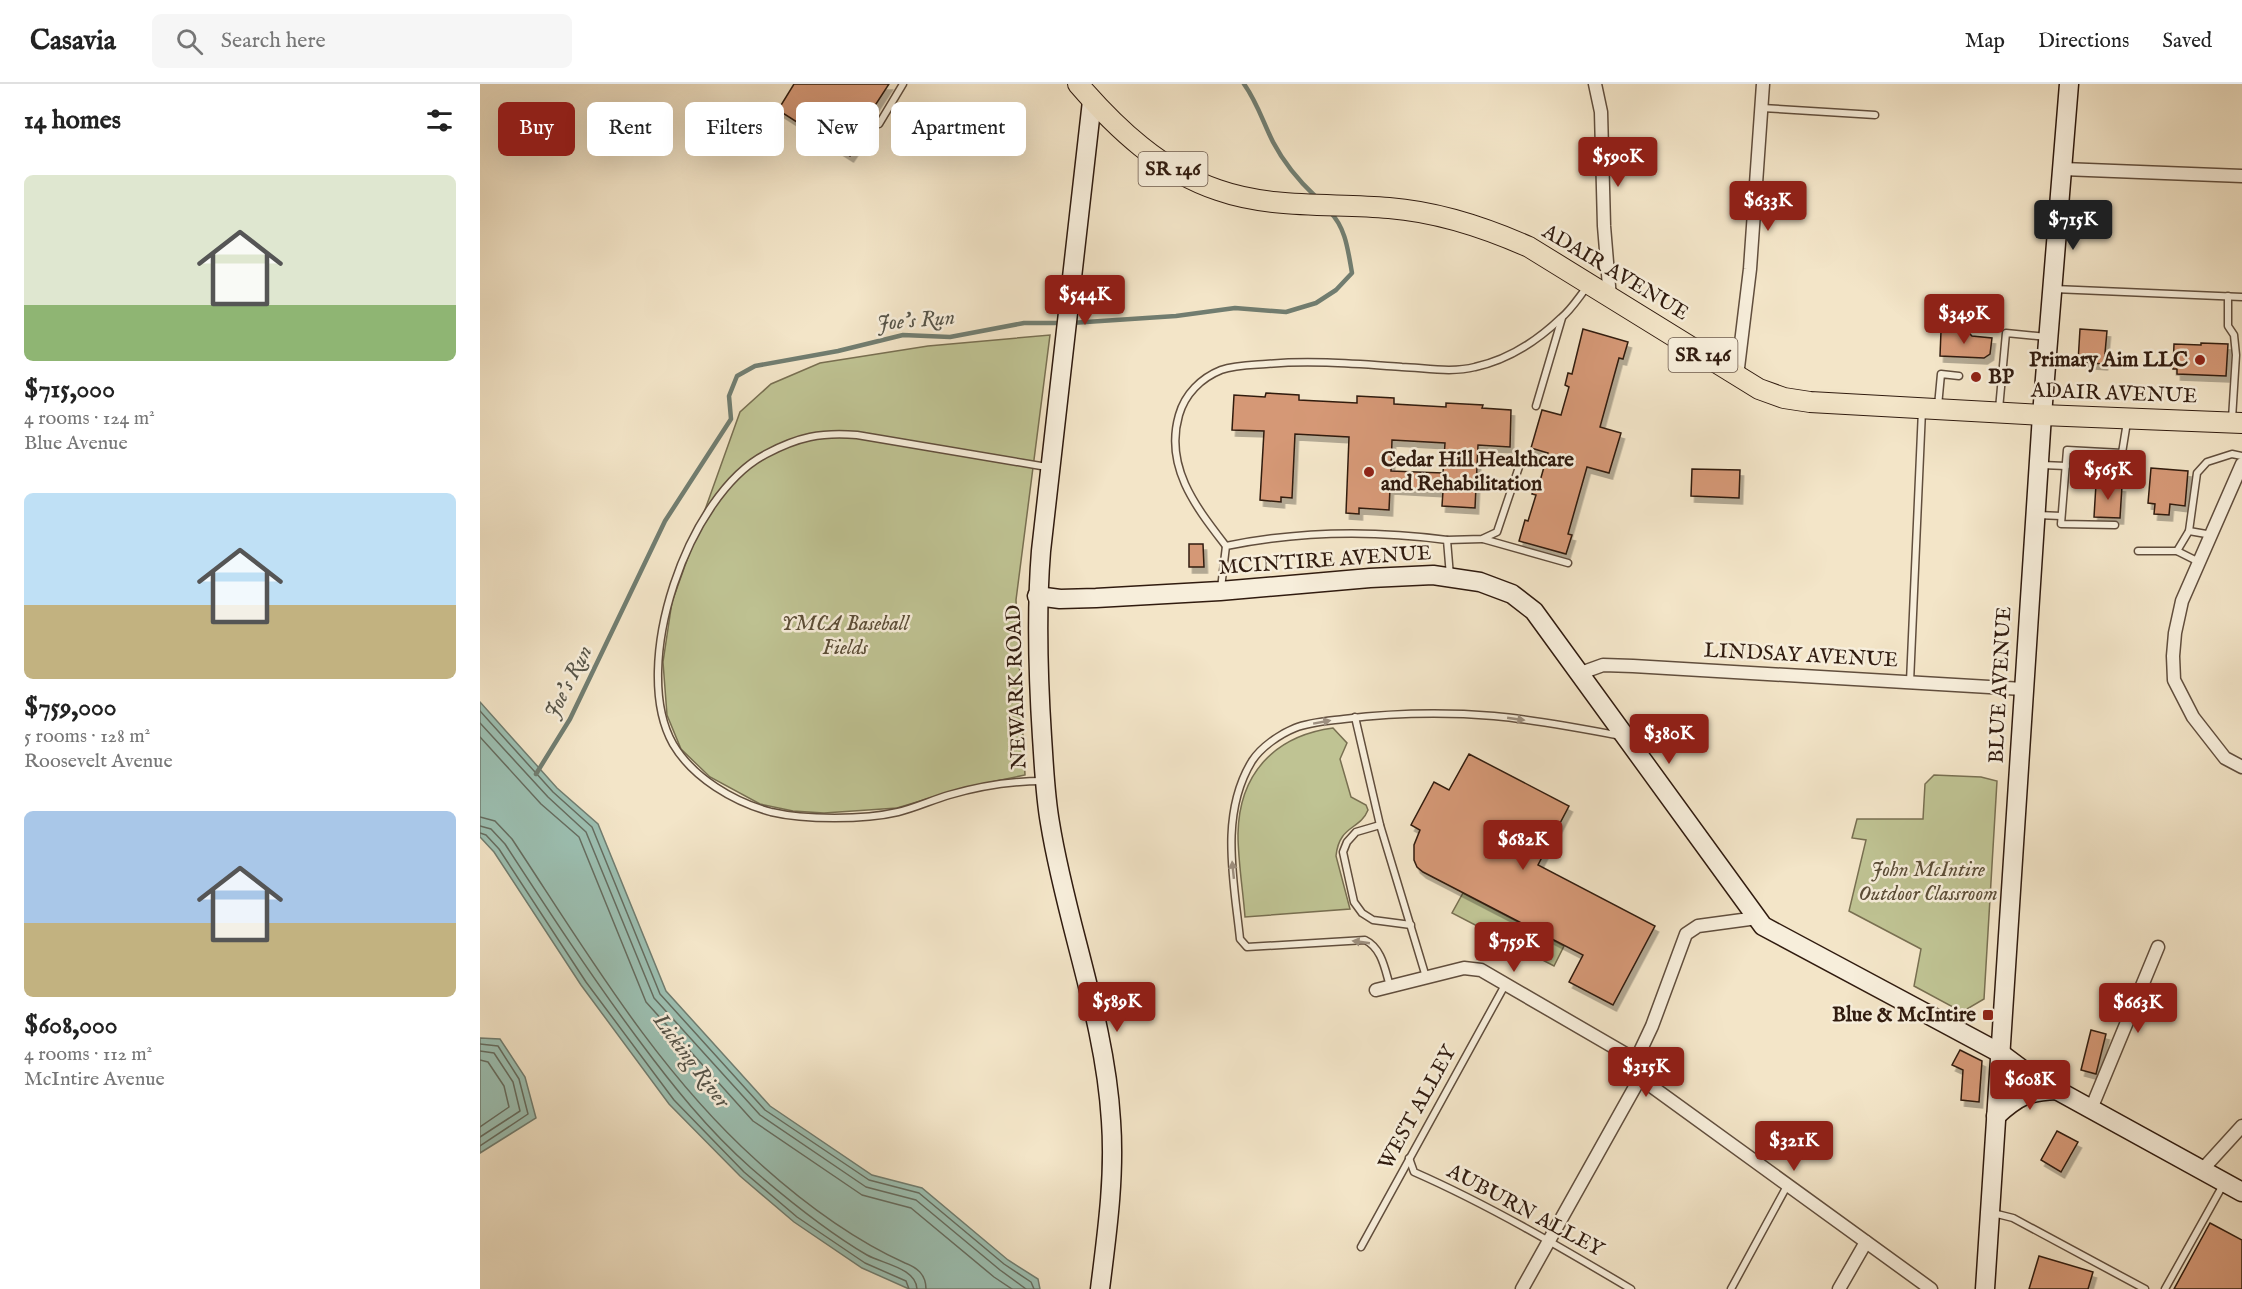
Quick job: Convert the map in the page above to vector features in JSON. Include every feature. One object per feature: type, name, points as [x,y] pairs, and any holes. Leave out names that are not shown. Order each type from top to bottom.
[{"type":"main road","name":"SR 146","points":[[1078,84],[1092,101]]},
{"type":"main road","name":"ADAIR AVENUE","points":[[1092,101],[1137,143],[1164,163],[1191,179],[1218,190],[1272,202],[1389,208],[1420,212],[1455,219],[1498,233],[1589,284],[1759,389],[1784,398],[1810,402],[1999,413],[2237,423]]},
{"type":"street","points":[[1595,84],[1601,112],[1610,297]]},
{"type":"street","points":[[1737,376],[1750,269],[1763,84]]},
{"type":"street","name":"BLUE AVENUE","points":[[1985,1289],[2038,465],[2069,84]]},
{"type":"street","name":"NEWARK ROAD","points":[[1092,101],[1037,596],[1037,652],[1050,824],[1099,1033],[1107,1080],[1112,1164],[1100,1289]]},
{"type":"street","points":[[2063,169],[2242,176]]},
{"type":"street","points":[[2242,464],[2182,601],[2175,633],[2174,680],[2193,717],[2225,758],[2242,767]]},
{"type":"street","name":"MCINTIRE AVENUE","points":[[1037,596],[1060,599],[1096,598],[1220,591],[1370,578],[1450,576],[1480,582],[1512,594],[1534,611],[1762,926],[2000,1053],[2031,1076],[2242,1192]]},
{"type":"street","name":"LINDSAY AVENUE","points":[[1578,674],[1603,665],[2023,689]]},
{"type":"street","points":[[1757,918],[1698,926],[1686,934],[1652,1026],[1636,1060],[1640,1077],[1931,1289]]},
{"type":"street","points":[[2091,1109],[2158,947]]},
{"type":"street","points":[[1376,990],[1464,968],[1481,970],[1636,1060]]},
{"type":"street","points":[[1522,1289],[1640,1077]]},
{"type":"street","points":[[1996,1116],[2015,1099],[2026,1093],[2057,1090]]},
{"type":"street","points":[[2202,1170],[2242,1125]]},
{"type":"street","points":[[1839,1289],[1866,1242]]},
{"type":"lane","points":[[879,124],[903,84]]},
{"type":"lane","points":[[1761,108],[1875,115]]},
{"type":"lane","points":[[1220,591],[1226,546],[1193,503],[1177,459],[1176,426],[1181,408],[1192,390],[1222,370],[1244,365],[1300,361],[1440,369],[1474,368],[1513,355],[1562,318],[1589,284]]},
{"type":"lane","points":[[2052,289],[2242,297]]},
{"type":"lane","points":[[2228,296],[2229,326],[2234,335],[2236,355],[2237,423]]},
{"type":"lane","points":[[1536,406],[1562,318]]},
{"type":"lane","points":[[1999,413],[2006,333],[2049,337]]},
{"type":"lane","points":[[1910,682],[1930,409],[1941,374],[1959,376]]},
{"type":"lane","points":[[2115,525],[2061,524],[2067,450],[2122,453],[2127,419]]},
{"type":"lane","points":[[1045,781],[983,786],[897,812],[870,816],[792,816],[755,807],[725,793],[686,762],[673,743],[668,730],[660,697],[658,671],[659,644],[665,613],[683,561],[704,518],[738,475],[764,454],[803,438],[828,433],[857,435],[1051,467]]},
{"type":"lane","points":[[2177,551],[2189,531],[2197,473],[2207,462],[2232,454],[2242,456]]},
{"type":"lane","points":[[1482,539],[1497,532],[1522,458]]},
{"type":"lane","points":[[2038,465],[2066,466]]},
{"type":"lane","points":[[2035,515],[2061,516]]},
{"type":"lane","points":[[2189,531],[2212,535]]},
{"type":"lane","points":[[1226,546],[1251,541],[1324,534],[1398,534],[1447,540],[1482,539],[1568,563]]},
{"type":"lane","points":[[1447,540],[1450,576]]},
{"type":"lane","points":[[2138,551],[2177,551],[2200,562]]},
{"type":"lane","points":[[1391,987],[1378,952],[1372,944],[1365,940],[1248,947],[1240,939],[1231,838],[1238,794],[1252,760],[1278,737],[1296,728],[1318,722],[1355,717],[1443,713],[1495,716],[1627,737]]},
{"type":"lane","points":[[1355,717],[1380,825],[1426,977]]},
{"type":"lane","points":[[1380,825],[1356,832],[1347,842],[1343,852],[1354,902],[1362,913],[1372,920],[1410,925]]},
{"type":"lane","name":"WEST ALLEY","points":[[1361,1247],[1505,985]]},
{"type":"lane","name":"AUBURN ALLEY","points":[[1409,1158],[1414,1172],[1442,1184],[1549,1240],[1631,1289]]},
{"type":"lane","points":[[2164,1289],[2225,1182]]},
{"type":"lane","points":[[1731,1289],[1787,1186]]},
{"type":"lane","points":[[1989,1212],[2013,1218],[2145,1289]]},
{"type":"green space","name":"YMCA Baseball Fields","points":[[1050,335],[1016,600],[1025,775],[967,787],[897,808],[824,813],[793,811],[760,804],[710,777],[681,749],[667,715],[663,662],[672,602],[740,412],[771,384],[820,363],[928,346]]},
{"type":"green space","points":[[1333,728],[1347,743],[1340,759],[1351,797],[1366,805],[1368,810],[1360,821],[1345,833],[1336,856],[1350,909],[1245,917],[1238,834],[1245,793],[1253,776],[1277,749],[1312,732]]},
{"type":"green space","name":"John McIntire Outdoor Classroom","points":[[1934,775],[1981,777],[1997,781],[1984,999],[1962,1012],[1914,986],[1921,949],[1849,911],[1866,840],[1852,838],[1857,819],[1923,819],[1925,784]]},
{"type":"green space","points":[[1463,893],[1564,946],[1554,966],[1452,913]]},
{"type":"water","name":"Licking River","points":[[480,702],[557,788],[598,824],[666,991],[770,1106],[872,1175],[922,1188],[1008,1260],[1038,1279],[1040,1289],[909,1289],[862,1268],[794,1222],[740,1176],[669,1104],[581,985],[494,852],[480,837]]},
{"type":"water","points":[[480,1038],[500,1039],[525,1077],[536,1118],[480,1153]]},
{"type":"building","points":[[794,84],[889,84],[877,102],[796,102],[796,122],[784,114],[783,102]]},
{"type":"building","points":[[1583,329],[1628,342],[1623,359],[1619,358],[1600,427],[1621,433],[1609,473],[1587,467],[1568,534],[1572,535],[1566,554],[1519,541],[1536,495],[1532,494],[1536,480],[1540,481],[1548,453],[1531,448],[1542,410],[1561,415],[1569,387],[1565,385],[1568,373],[1572,374]]},
{"type":"building","points":[[2080,329],[2107,331],[2104,364],[2078,362]]},
{"type":"building","points":[[1941,331],[1968,332],[1972,336],[1992,338],[1990,354],[1984,358],[1940,356]]},
{"type":"building","name":"Primary Aim LLC","points":[[2201,343],[2228,344],[2226,376],[2177,374],[2177,369],[2173,369],[2174,344],[2201,345]]},
{"type":"building","name":"Cedar Hill Healthcare and Rehabilitation","points":[[1266,393],[1299,395],[1299,400],[1357,403],[1357,396],[1394,398],[1394,404],[1446,407],[1446,403],[1483,405],[1482,408],[1511,410],[1510,447],[1478,445],[1475,508],[1442,506],[1443,491],[1390,488],[1389,510],[1359,508],[1359,514],[1346,513],[1349,437],[1295,434],[1292,498],[1281,497],[1281,502],[1260,500],[1264,431],[1232,430],[1234,395],[1265,397]],"holes":[[[1392,440],[1445,443],[1443,473],[1391,471]]]},
{"type":"building","points":[[2151,468],[2188,471],[2185,506],[2170,504],[2169,515],[2154,514],[2155,504],[2148,503]]},
{"type":"building","points":[[1692,469],[1740,470],[1739,498],[1691,496]]},
{"type":"building","points":[[2096,484],[2122,486],[2120,518],[2094,517]]},
{"type":"building","points":[[1189,544],[1203,544],[1204,567],[1189,567]]},
{"type":"building","points":[[1469,754],[1569,806],[1538,865],[1655,926],[1613,1005],[1569,982],[1583,955],[1417,867],[1414,860],[1414,845],[1420,830],[1411,825],[1434,782],[1449,790]]},
{"type":"building","points":[[2091,1030],[2106,1034],[2096,1074],[2081,1070]]},
{"type":"building","points":[[1960,1050],[1982,1061],[1979,1102],[1961,1100],[1963,1070],[1952,1065]]},
{"type":"building","points":[[2057,1131],[2078,1142],[2061,1172],[2041,1160]]},
{"type":"building","points":[[2210,1223],[2242,1240],[2242,1289],[2174,1289]]},
{"type":"building","points":[[2039,1256],[2093,1272],[2088,1289],[2029,1289]]},
{"type":"waterway","name":"Joe's Run","points":[[1244,84],[1282,157],[1316,197]]},
{"type":"waterway","name":"Joe's Run","points":[[1071,323],[1176,316],[1235,308],[1286,312],[1316,303],[1336,290],[1352,273],[1343,233],[1330,212]]},
{"type":"waterway","name":"Joe's Run","points":[[536,774],[570,719],[665,521],[731,419],[729,396],[737,376],[755,366],[838,351],[903,335],[950,337],[1024,323],[1063,323]]},
{"type":"place","name":"Primary Aim LLC","points":[[2200,360]]},
{"type":"place","name":"BP","points":[[1976,377]]},
{"type":"place","name":"Cedar Hill Healthcare and Rehabilitation","points":[[1369,472]]},
{"type":"place","name":"Blue & McIntire","points":[[1988,1015]]}]
